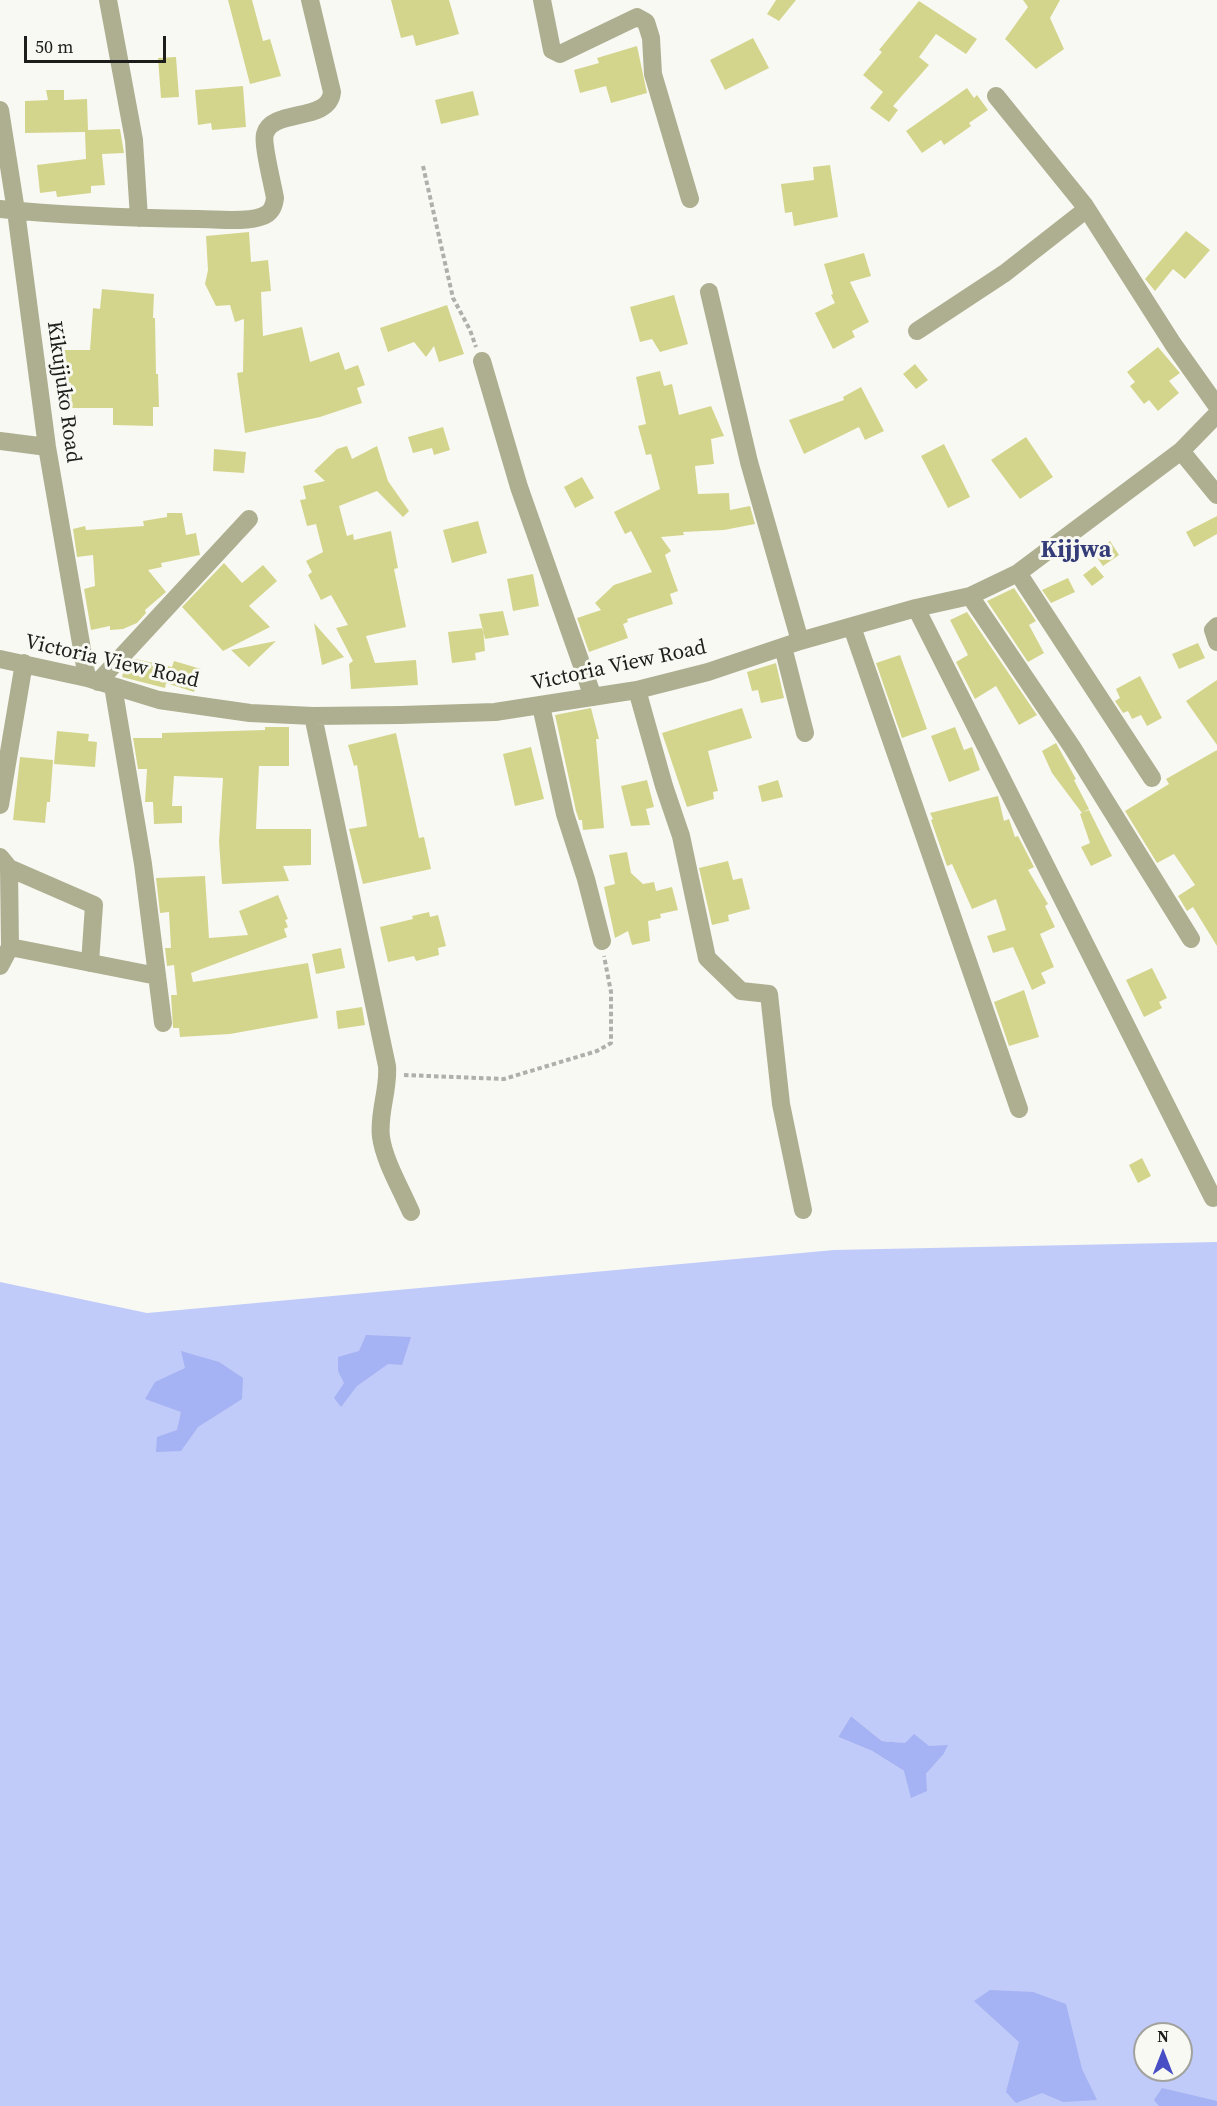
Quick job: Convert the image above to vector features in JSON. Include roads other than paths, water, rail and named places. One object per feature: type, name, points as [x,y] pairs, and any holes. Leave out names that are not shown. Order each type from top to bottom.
[{"type":"street","points":[[108,0],[134,140],[139,218]]},
{"type":"street","points":[[8,210],[139,218],[254,218],[270,212],[275,198],[265,134],[268,128],[276,122],[321,109],[332,97],[310,0]]},
{"type":"street","points":[[542,0],[552,50],[560,54],[637,17],[646,22],[651,38],[653,74],[690,199]]},
{"type":"street","points":[[996,96],[1085,206],[1173,344],[1217,406]]},
{"type":"street","name":"Kikujjuko Road","points":[[0,110],[8,210],[47,447],[142,864],[163,1023]]},
{"type":"street","points":[[917,331],[1005,273],[1083,212],[1085,206]]},
{"type":"street","points":[[708,292],[791,644],[805,733]]},
{"type":"street","points":[[482,361],[519,488],[593,697]]},
{"type":"street","name":"Victoria View Road","points":[[0,659],[99,682],[159,700],[250,713],[313,716],[495,712],[637,690],[708,672],[791,644],[916,608],[970,596],[1018,573],[1181,451],[1217,414]]},
{"type":"street","points":[[0,441],[47,447]]},
{"type":"street","points":[[1181,451],[1217,495]]},
{"type":"street","points":[[99,682],[249,519]]},
{"type":"street","points":[[1018,573],[1152,778]]},
{"type":"street","points":[[970,596],[1072,747],[1191,939]]},
{"type":"street","points":[[916,608],[1213,1198]]},
{"type":"street","points":[[1217,626],[1213,630],[1217,642]]},
{"type":"street","points":[[852,627],[1019,1109]]},
{"type":"street","points":[[0,805],[24,663]]},
{"type":"street","points":[[637,690],[664,786],[681,836],[707,958],[741,991],[769,994],[781,1104],[803,1210]]},
{"type":"street","points":[[541,706],[565,814],[586,879],[602,940]]},
{"type":"street","points":[[313,716],[388,1074],[381,1116],[381,1136],[385,1152],[411,1212]]},
{"type":"street","points":[[0,966],[10,947],[4,862],[94,905],[90,963]]},
{"type":"street","points":[[10,947],[157,976]]},
{"type":"district","name":"Kijjwa","points":[[1076,551]]}]
